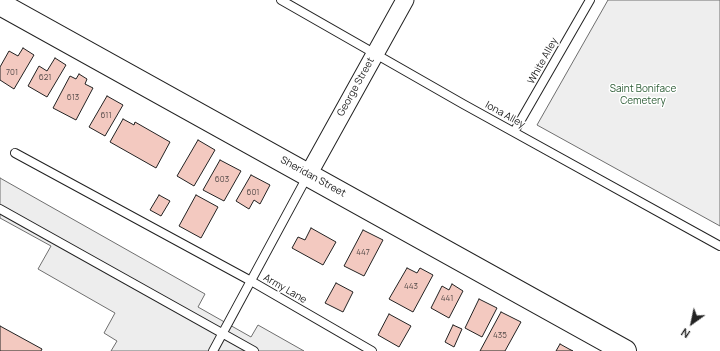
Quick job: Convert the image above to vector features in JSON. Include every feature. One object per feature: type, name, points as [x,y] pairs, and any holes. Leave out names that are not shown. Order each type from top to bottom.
[{"type":"street","name":"George Street","points":[[308,175],[405,0]]},
{"type":"street","name":"Sheridan Street","points":[[0,4],[625,351]]},
{"type":"lane","name":"Iona Alley","points":[[281,0],[514,132],[720,246]]},
{"type":"lane","name":"White Alley","points":[[514,132],[590,0]]},
{"type":"lane","points":[[15,153],[251,281],[213,351]]},
{"type":"lane","name":"Army Lane","points":[[308,175],[251,281],[372,351]]},
{"type":"lane","points":[[0,209],[254,351]]},
{"type":"green space","name":"Saint Boniface Cemetery","points":[[608,0],[720,0],[720,226],[537,125]]},
{"type":"shaded area","points":[[0,178],[205,294],[198,307],[251,337],[258,325],[304,351],[111,351],[117,341],[104,333],[115,313],[38,269],[51,246],[0,218]]},
{"type":"building","points":[[23,48],[34,55],[14,89],[0,80],[0,67],[9,51],[18,56]]},
{"type":"building","points":[[55,58],[66,65],[47,97],[28,86],[39,66],[47,71]]},
{"type":"building","points":[[79,74],[87,79],[85,84],[93,88],[76,120],[53,108],[70,76],[76,79]]},
{"type":"building","points":[[107,96],[123,105],[105,136],[89,127]]},
{"type":"building","points":[[123,119],[134,125],[135,122],[170,142],[156,168],[110,142]]},
{"type":"building","points":[[198,140],[215,150],[194,186],[177,176]]},
{"type":"building","points":[[220,160],[241,171],[224,201],[203,190]]},
{"type":"building","points":[[251,175],[270,185],[260,204],[254,200],[249,209],[236,201]]},
{"type":"building","points":[[159,195],[170,201],[161,216],[150,210]]},
{"type":"building","points":[[196,195],[218,207],[201,238],[179,226]]},
{"type":"building","points":[[311,228],[336,242],[323,265],[292,248],[298,237],[305,240]]},
{"type":"building","points":[[363,230],[383,240],[364,276],[344,266]]},
{"type":"building","points":[[407,268],[417,273],[420,268],[433,275],[413,312],[389,299]]},
{"type":"building","points":[[336,283],[353,292],[343,312],[325,303]]},
{"type":"building","points":[[452,284],[463,291],[449,318],[431,308],[442,286],[449,290]]},
{"type":"building","points":[[479,299],[497,308],[482,337],[465,328]]},
{"type":"building","points":[[501,312],[521,322],[505,351],[480,351]]},
{"type":"building","points":[[389,314],[411,326],[399,347],[378,335]]},
{"type":"building","points":[[453,325],[462,329],[454,347],[445,342]]},
{"type":"building","points":[[0,326],[42,349],[41,351],[0,351]]},
{"type":"building","points":[[560,344],[569,349],[573,351],[556,351]]}]
